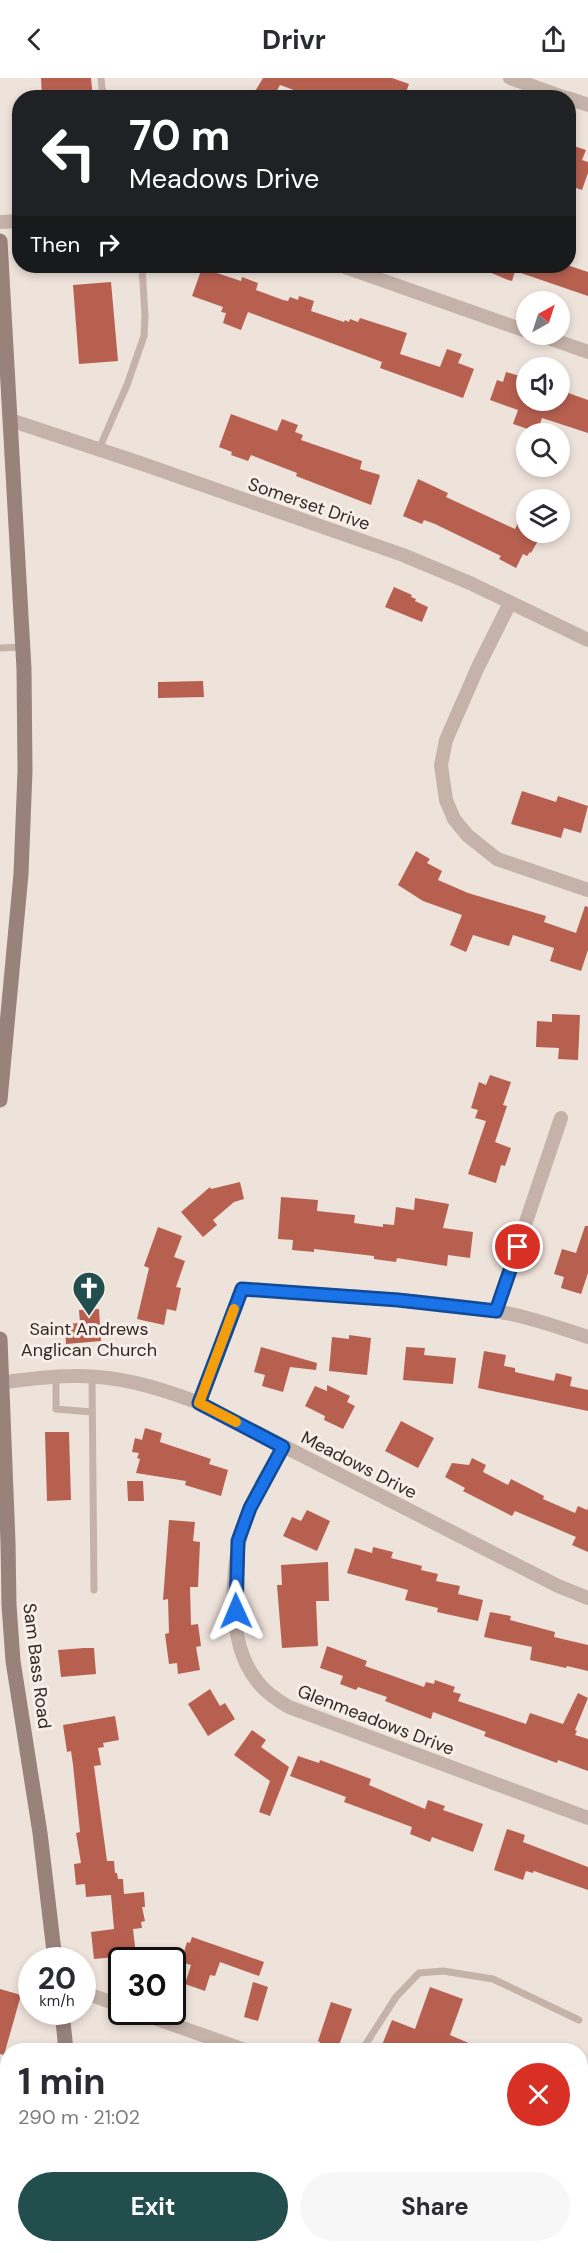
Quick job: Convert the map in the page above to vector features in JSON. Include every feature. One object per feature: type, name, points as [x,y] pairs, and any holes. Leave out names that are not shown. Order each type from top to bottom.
[{"type":"main road","points":[[0,241],[4,392],[10,420],[23,647],[25,771],[22,862],[0,1100]]},
{"type":"main road","name":"Sam Bass Road","points":[[0,1339],[3,1382],[4,1542],[13,1661],[40,1833],[53,1947]]},
{"type":"main road","points":[[63,2025],[65,2043]]},
{"type":"street","points":[[510,78],[544,90]]},
{"type":"street","points":[[362,273],[516,327]]},
{"type":"street","points":[[568,345],[588,352]]},
{"type":"street","name":"Somerset Drive","points":[[10,420],[404,555],[470,583],[588,640]]},
{"type":"street","points":[[510,603],[478,667],[446,740],[441,765],[446,800],[454,819],[467,835],[497,859],[588,891]]},
{"type":"street","points":[[496,1311],[561,1118]]},
{"type":"street","points":[[199,1403],[242,1289],[398,1300],[496,1311],[539,1321],[588,1337]]},
{"type":"street","name":"Meadows Drive","points":[[3,1382],[92,1376],[128,1380],[157,1387],[199,1403],[558,1587],[588,1598]]},
{"type":"street","name":"Glenmeadows Drive","points":[[283,1447],[250,1508],[238,1541],[235,1591],[236,1631],[241,1652],[256,1680],[289,1707],[588,1818]]},
{"type":"street","points":[[174,2025],[225,2043]]},
{"type":"lane","points":[[99,449],[127,385],[144,336],[142,273]]},
{"type":"lane","points":[[0,648],[23,647]]},
{"type":"lane","points":[[92,1376],[94,1590]]},
{"type":"lane","points":[[56,1377],[57,1409],[92,1412]]},
{"type":"lane","points":[[366,2043],[396,1997],[419,1973],[443,1971],[494,1979],[579,2020]]},
{"type":"building","points":[[41,78],[91,78],[92,90],[42,90]]},
{"type":"building","points":[[263,78],[392,78],[409,84],[407,90],[294,90],[280,85],[277,90],[256,90]]},
{"type":"building","points":[[576,147],[586,150],[582,160],[588,162],[588,173],[582,190],[576,188]]},
{"type":"building","points":[[576,268],[588,272],[588,296],[521,273],[576,273]]},
{"type":"building","points":[[200,273],[217,273],[241,281],[242,277],[258,283],[256,290],[283,300],[288,301],[290,297],[298,300],[299,296],[314,301],[311,311],[344,322],[345,320],[349,322],[350,319],[358,322],[360,318],[407,333],[400,354],[440,367],[447,349],[462,354],[458,363],[474,369],[463,398],[380,368],[382,362],[248,312],[241,330],[223,323],[226,313],[221,312],[223,307],[192,296]]},
{"type":"building","points":[[492,273],[514,273],[512,281]]},
{"type":"building","points":[[111,282],[118,361],[79,364],[73,285]]},
{"type":"building","points":[[506,372],[516,375],[516,409],[490,400],[497,380],[503,382]]},
{"type":"building","points":[[570,394],[588,400],[588,433],[570,427],[570,423],[557,423],[542,418],[540,423],[513,424],[518,411],[570,411]]},
{"type":"building","points":[[231,414],[277,431],[282,419],[298,425],[295,432],[303,435],[301,440],[362,461],[360,469],[380,475],[371,505],[296,476],[297,473],[251,455],[248,461],[231,455],[232,452],[219,447]]},
{"type":"building","points":[[418,479],[448,493],[446,497],[515,529],[516,527],[516,543],[537,543],[531,553],[527,556],[523,554],[516,568],[499,559],[501,556],[435,524],[424,520],[422,524],[403,516]]},
{"type":"building","points":[[394,587],[412,595],[415,601],[428,607],[422,622],[385,607]]},
{"type":"building","points":[[203,681],[204,697],[158,698],[158,682]]},
{"type":"building","points":[[522,791],[556,802],[558,796],[588,806],[581,833],[564,828],[561,838],[511,824]]},
{"type":"building","points":[[416,851],[430,859],[427,863],[442,871],[438,880],[468,893],[546,916],[544,922],[576,933],[585,906],[588,907],[588,950],[581,971],[550,961],[554,948],[513,935],[509,946],[473,935],[466,952],[450,945],[462,915],[423,901],[398,885]]},
{"type":"building","points":[[552,1014],[580,1015],[578,1060],[558,1059],[559,1048],[536,1047],[537,1021],[552,1022]]},
{"type":"building","points":[[490,1075],[511,1082],[503,1105],[507,1106],[495,1142],[511,1148],[505,1166],[501,1165],[496,1183],[468,1174],[486,1121],[475,1118],[478,1110],[471,1108],[479,1082],[486,1085]]},
{"type":"building","points":[[240,1182],[244,1199],[234,1202],[213,1220],[217,1225],[203,1237],[181,1212],[210,1187],[211,1189]]},
{"type":"building","points":[[281,1197],[318,1200],[317,1211],[355,1215],[354,1223],[383,1227],[383,1224],[394,1225],[396,1207],[414,1210],[415,1198],[449,1204],[443,1228],[473,1232],[470,1258],[448,1255],[447,1266],[397,1258],[396,1262],[374,1259],[374,1256],[314,1249],[314,1252],[292,1250],[293,1240],[278,1239]]},
{"type":"building","points":[[585,1226],[588,1226],[588,1273],[581,1294],[561,1288],[564,1277],[554,1274],[562,1249],[576,1253]]},
{"type":"building","points":[[158,1227],[182,1236],[174,1257],[185,1261],[176,1287],[181,1288],[176,1311],[167,1309],[164,1325],[137,1319],[149,1268],[144,1266]]},
{"type":"building","name":"Saint Andrews Anglican Church","points":[[99,1309],[101,1341],[66,1344],[65,1324],[80,1323],[79,1310]]},
{"type":"building","points":[[349,1335],[371,1338],[367,1375],[329,1371],[332,1337],[349,1339]]},
{"type":"building","points":[[261,1347],[317,1363],[316,1370],[290,1367],[283,1392],[262,1386],[265,1375],[254,1372]]},
{"type":"building","points":[[406,1347],[425,1348],[424,1355],[456,1358],[453,1384],[403,1380]]},
{"type":"building","points":[[484,1351],[506,1355],[504,1366],[515,1368],[515,1372],[554,1381],[556,1373],[572,1377],[570,1386],[588,1390],[588,1411],[478,1388]]},
{"type":"building","points":[[327,1385],[350,1396],[347,1402],[355,1406],[343,1429],[324,1420],[325,1416],[305,1406],[315,1386],[327,1391]]},
{"type":"building","points":[[401,1421],[434,1438],[418,1468],[385,1451]]},
{"type":"building","points":[[145,1428],[162,1433],[160,1442],[211,1459],[209,1464],[228,1470],[221,1496],[185,1485],[186,1481],[136,1473],[140,1459],[137,1458],[139,1453],[132,1452],[135,1438],[142,1440]]},
{"type":"building","points":[[45,1432],[69,1432],[71,1500],[47,1501]]},
{"type":"building","points":[[472,1458],[486,1465],[483,1472],[508,1485],[511,1479],[544,1496],[543,1499],[575,1513],[578,1506],[587,1510],[588,1508],[588,1552],[572,1545],[576,1537],[515,1511],[512,1516],[463,1491],[465,1488],[445,1477],[452,1463],[469,1465]]},
{"type":"building","points":[[127,1481],[143,1481],[144,1501],[128,1501]]},
{"type":"building","points":[[307,1510],[330,1521],[317,1551],[283,1536],[292,1517],[301,1521]]},
{"type":"building","points":[[169,1520],[195,1522],[193,1541],[200,1542],[198,1587],[190,1587],[191,1625],[198,1624],[201,1646],[196,1647],[200,1670],[178,1674],[177,1663],[169,1664],[165,1634],[169,1633],[168,1599],[163,1600]]},
{"type":"building","points":[[373,1547],[393,1552],[391,1558],[422,1566],[421,1570],[438,1574],[436,1581],[460,1586],[458,1594],[483,1600],[478,1621],[437,1612],[438,1608],[405,1600],[408,1590],[347,1573],[355,1548],[372,1553]]},
{"type":"building","points":[[328,1562],[329,1601],[316,1601],[318,1646],[282,1648],[277,1585],[282,1585],[281,1565]]},
{"type":"building","points":[[490,1612],[511,1616],[510,1620],[555,1632],[554,1637],[588,1645],[588,1671],[530,1660],[532,1647],[484,1637]]},
{"type":"building","points":[[327,1646],[367,1661],[365,1666],[424,1687],[426,1682],[434,1684],[435,1680],[455,1687],[453,1692],[461,1694],[458,1701],[526,1724],[530,1713],[563,1724],[578,1693],[588,1698],[575,1735],[588,1739],[588,1771],[558,1760],[557,1763],[484,1736],[486,1732],[433,1712],[431,1719],[385,1701],[387,1697],[358,1687],[356,1690],[340,1684],[343,1676],[320,1668]]},
{"type":"building","points":[[94,1648],[96,1674],[61,1677],[58,1650]]},
{"type":"building","points":[[210,1689],[220,1706],[225,1703],[235,1719],[208,1736],[188,1704]]},
{"type":"building","points":[[115,1716],[119,1740],[103,1743],[104,1747],[98,1748],[101,1765],[94,1766],[107,1861],[114,1861],[118,1879],[123,1879],[124,1894],[144,1892],[145,1907],[142,1907],[145,1921],[141,1922],[142,1928],[133,1929],[135,1947],[108,1947],[108,1958],[96,1959],[96,1947],[93,1947],[91,1932],[114,1929],[111,1895],[86,1897],[85,1884],[76,1885],[74,1864],[81,1863],[76,1833],[80,1832],[71,1751],[67,1752],[63,1725]]},
{"type":"building","points":[[252,1730],[266,1740],[261,1747],[289,1767],[270,1816],[259,1812],[270,1781],[234,1755]]},
{"type":"building","points":[[298,1756],[319,1763],[320,1760],[371,1779],[369,1785],[425,1809],[428,1800],[445,1806],[443,1810],[483,1824],[473,1852],[432,1837],[430,1842],[410,1834],[412,1827],[344,1802],[346,1797],[290,1776]]},
{"type":"building","points":[[507,1829],[525,1835],[523,1842],[588,1867],[588,1890],[534,1871],[533,1873],[526,1871],[523,1880],[494,1870]]},
{"type":"building","points":[[192,1937],[264,1962],[259,1976],[220,1962],[215,1976],[210,1975],[205,1991],[186,1984],[191,1965],[186,1964],[186,1947],[187,1942],[190,1943]]},
{"type":"building","points":[[253,1982],[268,1987],[258,2021],[244,2017]]},
{"type":"building","points":[[430,1987],[463,1999],[450,2035],[469,2043],[383,2043],[392,2020],[415,2029]]},
{"type":"building","points":[[0,1989],[18,1994],[18,2006],[7,2043],[0,2043]]},
{"type":"building","points":[[331,2002],[352,2009],[340,2043],[320,2043],[318,2041]]},
{"type":"slow traffic","points":[[234,1309],[199,1403],[236,1422]]},
{"type":"place","name":"Saint Andrews Anglican Church","points":[[89,1317]]},
{"type":"route","points":[[236,1611],[238,1541],[250,1508],[283,1447],[199,1403],[242,1289],[398,1300],[496,1311],[518,1247]]}]
